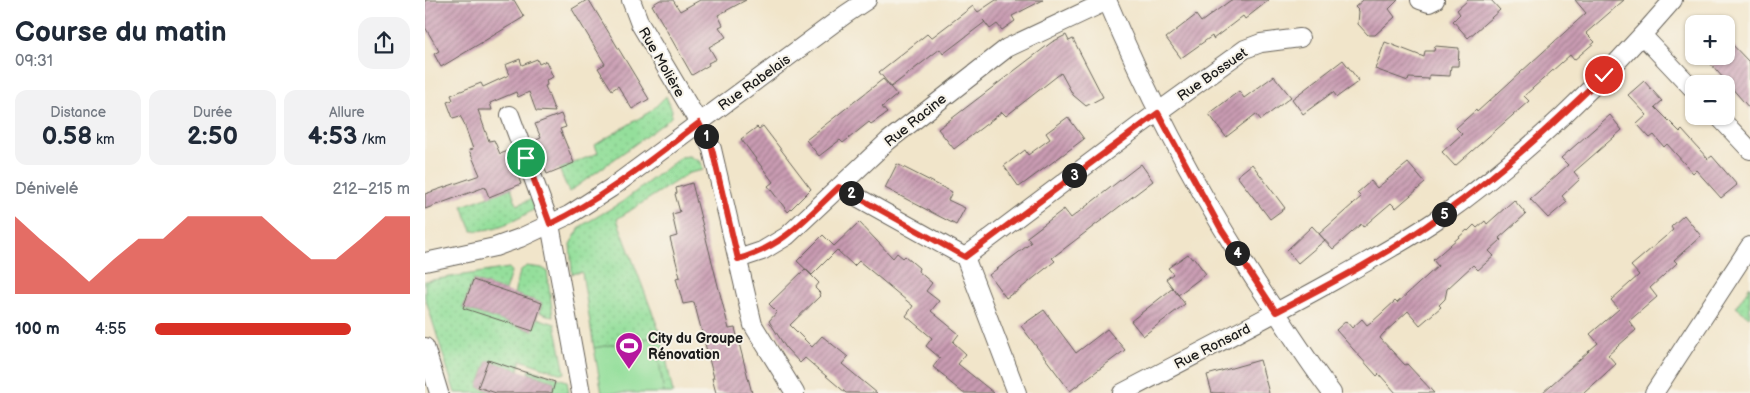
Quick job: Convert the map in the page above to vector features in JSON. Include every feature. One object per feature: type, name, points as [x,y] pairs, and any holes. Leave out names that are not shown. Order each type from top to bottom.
[{"type":"street","name":"Rue Molière","points":[[631,0],[640,24],[699,123],[712,149],[753,325],[795,393]]},
{"type":"street","name":"Rue Rabelais","points":[[425,262],[495,247],[520,238],[569,215],[603,193],[867,0]]},
{"type":"street","points":[[1107,0],[1158,113],[1221,229],[1308,362],[1332,393]]},
{"type":"street","name":"Rue Racine","points":[[738,259],[762,252],[787,236],[888,141],[1007,48],[1107,0]]},
{"type":"street","points":[[1420,0],[1429,3],[1435,0]]},
{"type":"street","name":"Rue Ronsard","points":[[1122,393],[1276,312],[1403,241],[1466,198],[1566,111],[1642,35],[1673,0]]},
{"type":"street","points":[[1642,35],[1685,80]]},
{"type":"street","name":"Rue Bossuet","points":[[965,257],[1245,49],[1261,43],[1300,38]]},
{"type":"street","points":[[510,115],[550,224],[581,393]]},
{"type":"street","points":[[1726,125],[1750,150]]},
{"type":"street","points":[[839,187],[965,257],[1017,393]]},
{"type":"street","points":[[1655,393],[1750,246]]},
{"type":"street","points":[[425,347],[439,393]]},
{"type":"green space","points":[[666,96],[672,110],[671,117],[667,121],[569,192],[559,169],[598,153],[595,145],[651,111]]},
{"type":"green space","points":[[689,156],[701,162],[703,170],[689,173],[617,219],[662,338],[673,393],[664,393],[654,337],[594,348],[582,272],[572,274],[570,244],[581,226],[622,202],[681,157]]},
{"type":"green space","points":[[511,188],[517,205],[531,199],[535,209],[505,225],[472,231],[462,206]]},
{"type":"green space","points":[[526,266],[542,268],[547,271],[553,317],[539,312],[542,303],[514,294],[520,272]]},
{"type":"green space","points":[[509,268],[511,272],[505,291],[473,280],[463,308],[532,331],[537,318],[555,324],[565,373],[562,374],[521,360],[518,370],[488,360],[478,387],[496,393],[455,393],[425,297],[425,281]]},
{"type":"green space","points":[[1750,286],[1750,315],[1749,317],[1736,307]]},
{"type":"green space","name":"City du Groupe Rénovation","points":[[655,337],[664,393],[602,393],[594,348]]},
{"type":"green space","points":[[530,369],[567,381],[569,393],[552,393],[555,382],[529,373]]},
{"type":"building","points":[[425,0],[514,0],[524,17],[441,67],[434,54],[439,51],[425,27]]},
{"type":"building","points":[[589,0],[649,99],[632,109],[618,86],[612,90],[598,68],[605,64],[572,9]]},
{"type":"building","points":[[660,0],[673,0],[680,11],[700,0],[746,0],[718,15],[723,25],[719,27],[726,37],[709,47],[716,59],[692,75],[652,5]]},
{"type":"building","points":[[996,0],[1043,0],[1012,16],[1015,21],[1002,30],[997,24],[990,29],[985,22],[943,54],[940,49],[891,87],[879,72],[927,34],[931,38],[973,6],[978,12]]},
{"type":"building","points":[[1231,0],[1269,0],[1245,19],[1243,16],[1213,39],[1212,36],[1181,58],[1166,38],[1196,15],[1201,22]]},
{"type":"building","points":[[1363,0],[1398,0],[1389,9],[1395,17],[1375,35],[1368,35],[1358,24],[1359,11],[1355,7]]},
{"type":"building","points":[[1468,0],[1491,0],[1500,10],[1468,38],[1453,21],[1460,14],[1457,10]]},
{"type":"building","points":[[1575,0],[1624,0],[1586,33],[1595,42],[1574,60],[1570,55],[1524,96],[1529,101],[1455,166],[1442,152],[1462,134],[1456,128],[1476,110],[1477,112],[1586,13]]},
{"type":"building","points":[[1066,35],[1069,41],[1073,39],[1103,97],[1086,106],[1073,95],[1061,73],[1006,116],[1002,112],[954,149],[938,129],[1052,42]]},
{"type":"building","points":[[1385,42],[1424,57],[1425,51],[1434,51],[1435,46],[1459,48],[1458,66],[1451,66],[1450,76],[1429,75],[1429,79],[1409,78],[1408,81],[1375,69]]},
{"type":"building","points":[[1735,47],[1750,63],[1750,109],[1735,92],[1735,75],[1720,75],[1712,65],[1735,65]]},
{"type":"building","points":[[520,59],[522,65],[537,59],[539,64],[546,61],[553,77],[546,80],[547,85],[545,86],[555,112],[536,111],[529,92],[518,97],[516,92],[490,103],[492,110],[478,110],[489,141],[494,140],[500,154],[508,151],[521,184],[489,197],[485,187],[425,209],[425,194],[480,175],[469,150],[473,149],[463,121],[460,116],[453,118],[447,102],[453,100],[451,95],[481,83],[483,87],[509,75],[505,65]]},
{"type":"building","points":[[1343,60],[1359,81],[1337,97],[1333,92],[1303,114],[1292,99]]},
{"type":"building","points":[[1274,76],[1291,97],[1261,120],[1256,114],[1226,137],[1209,114],[1239,91],[1244,98]]},
{"type":"building","points":[[883,79],[897,95],[882,107],[887,113],[871,124],[869,122],[843,143],[840,140],[819,156],[806,140]]},
{"type":"building","points":[[1644,81],[1662,101],[1655,107],[1680,132],[1682,130],[1708,159],[1712,156],[1737,185],[1721,198],[1696,170],[1693,173],[1667,144],[1664,147],[1654,135],[1650,138],[1637,124],[1647,115],[1628,95]]},
{"type":"building","points":[[561,114],[566,127],[560,129],[574,163],[547,174],[534,141],[541,138],[535,124]]},
{"type":"building","points":[[1610,115],[1622,130],[1574,172],[1580,179],[1562,196],[1567,202],[1548,218],[1530,199],[1568,165],[1561,158]]},
{"type":"building","points":[[1068,117],[1084,139],[1019,187],[1004,166],[1025,150],[1028,155],[1050,139],[1046,133]]},
{"type":"building","points":[[763,126],[811,189],[788,212],[768,186],[773,182],[741,139],[757,127],[759,129]]},
{"type":"building","points":[[1408,163],[1425,183],[1396,208],[1391,203],[1363,227],[1361,224],[1333,249],[1319,234],[1361,197],[1357,193],[1371,181],[1377,188]]},
{"type":"building","points":[[897,164],[952,192],[948,200],[965,208],[956,225],[885,188]]},
{"type":"building","points":[[1141,164],[1153,181],[1052,258],[1055,261],[1006,298],[989,275],[1031,243],[1027,237],[1064,209],[1071,218]]},
{"type":"building","points":[[1252,164],[1285,208],[1270,219],[1237,176]]},
{"type":"building","points":[[692,183],[729,329],[735,328],[752,393],[716,393],[712,378],[714,378],[694,302],[683,304],[676,278],[680,277],[670,238],[677,236],[672,214],[680,212],[675,194],[677,193],[676,188]]},
{"type":"building","points":[[1514,200],[1526,214],[1499,238],[1501,240],[1489,251],[1494,256],[1478,270],[1473,265],[1447,289],[1445,299],[1439,305],[1441,307],[1420,325],[1408,311],[1380,338],[1434,393],[1396,393],[1379,374],[1377,376],[1336,330],[1346,321],[1352,328],[1362,319],[1367,325],[1371,323],[1395,301],[1397,303],[1438,266],[1433,260],[1467,230],[1474,225],[1477,228],[1485,221],[1487,224]]},
{"type":"building","points":[[1684,215],[1701,236],[1674,260],[1677,263],[1650,288],[1657,297],[1629,321],[1636,330],[1608,355],[1616,364],[1584,393],[1542,393],[1598,343],[1590,334],[1619,309],[1611,300],[1639,275],[1631,266],[1673,230],[1671,227]]},
{"type":"building","points":[[859,222],[893,258],[897,253],[903,258],[905,256],[932,283],[926,291],[939,301],[931,311],[959,334],[953,342],[966,354],[958,364],[994,393],[963,393],[933,367],[940,358],[926,346],[932,338],[906,316],[913,306],[859,261],[854,266],[837,250],[812,275],[797,261],[823,235],[834,246]]},
{"type":"building","points":[[1312,226],[1325,240],[1298,263],[1287,250]]},
{"type":"building","points":[[1188,254],[1192,259],[1194,258],[1206,274],[1178,295],[1166,279],[1173,274],[1168,268]]},
{"type":"building","points":[[805,269],[819,283],[815,288],[820,293],[820,296],[790,325],[812,347],[822,336],[848,357],[842,364],[877,393],[846,393],[805,358],[800,363],[786,348],[769,321],[777,312],[769,304]]},
{"type":"building","points":[[473,280],[542,303],[533,331],[463,308]]},
{"type":"building","points":[[1173,288],[1185,304],[1143,336],[1131,321]]},
{"type":"building","points":[[1044,310],[1076,353],[1107,329],[1125,350],[1070,391],[1021,326]]},
{"type":"building","points":[[488,360],[555,382],[552,393],[496,393],[478,387]]},
{"type":"building","points":[[1260,360],[1269,393],[1212,393],[1207,375]]},
{"type":"place","name":"City du Groupe Rénovation","points":[[629,370]]},
{"type":"route","points":[[526,158],[550,224],[569,215],[611,188],[699,123],[715,158],[738,259],[762,252],[787,236],[839,187],[965,257],[1158,113],[1221,229],[1276,312],[1417,233],[1466,198],[1572,106],[1604,75]]}]
